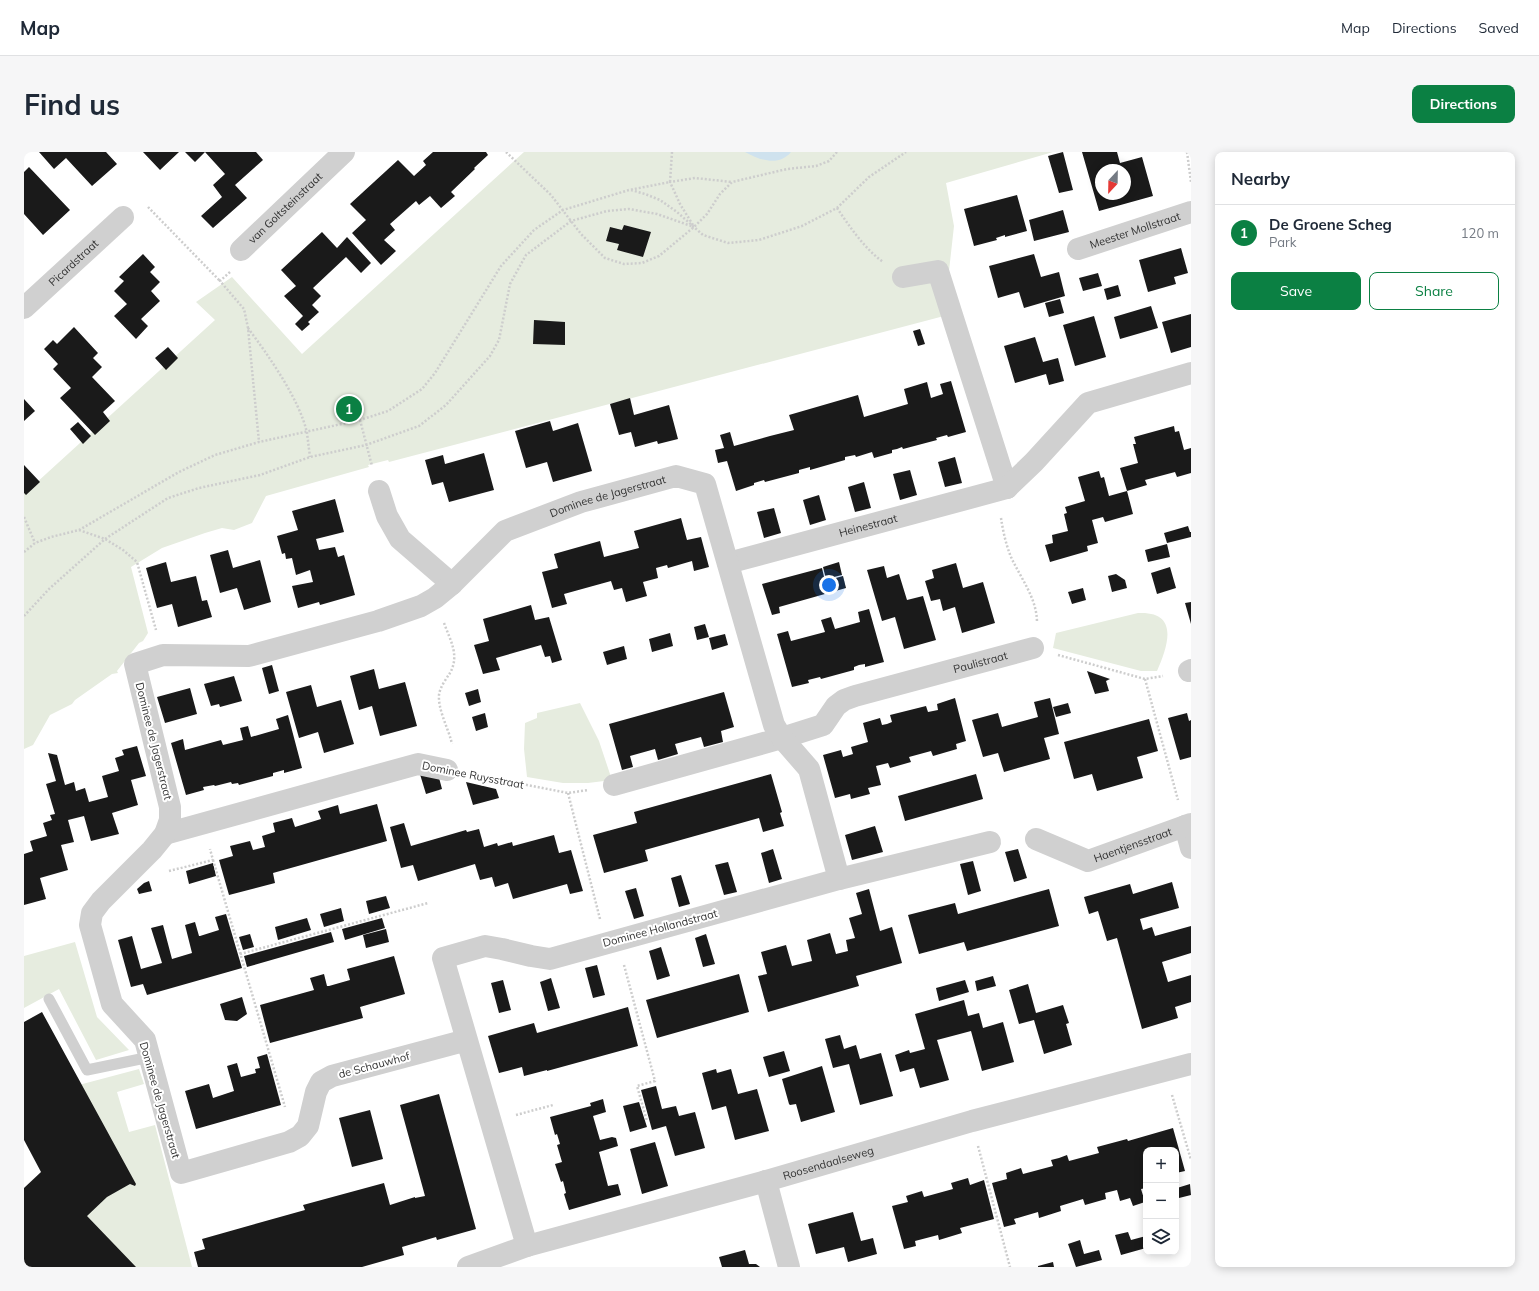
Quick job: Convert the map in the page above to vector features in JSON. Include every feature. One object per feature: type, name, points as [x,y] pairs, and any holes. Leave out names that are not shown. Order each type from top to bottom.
[{"type":"street","name":"van Goltsteinstraat","points":[[241,250],[329,157]]},
{"type":"street","name":"Meester Mollstraat","points":[[1078,249],[1191,212]]},
{"type":"street","name":"Picardstraat","points":[[24,308],[123,217]]},
{"type":"street","points":[[903,277],[938,271],[1002,490]]},
{"type":"street","name":"Heinestraat","points":[[728,563],[1002,490],[1034,462],[1088,403],[1191,373]]},
{"type":"street","name":"Dominee de Jagerstraat","points":[[181,1173],[145,1040],[112,1004],[90,925],[92,913],[101,901],[152,850],[165,834],[170,820],[170,807],[135,664],[163,655],[249,656],[378,620],[421,606],[435,598],[452,584],[505,531],[581,502],[676,476],[705,484],[728,563]]},
{"type":"street","points":[[379,491],[387,516],[400,539],[452,584]]},
{"type":"street","points":[[728,563],[774,725],[782,738],[809,769],[839,879],[990,842]]},
{"type":"street","name":"Paulistraat","points":[[782,738],[823,725],[836,706],[844,700],[854,696],[1033,648]]},
{"type":"street","points":[[614,786],[782,738]]},
{"type":"street","name":"Dominee Ruysstraat","points":[[165,834],[418,764],[447,770]]},
{"type":"street","points":[[1188,825],[1191,848]]},
{"type":"street","name":"Haentjensstraat","points":[[1036,840],[1088,861],[1188,825]]},
{"type":"street","name":"Dominee Hollandstraat","points":[[527,1246],[443,958],[485,946],[502,948],[531,956],[550,959],[839,879]]},
{"type":"street","name":"de Schauwhof","points":[[181,1173],[300,1136],[308,1126],[316,1092],[322,1082],[332,1076],[467,1040]]},
{"type":"street","name":"Roosendaalseweg","points":[[468,1267],[527,1246],[766,1181],[972,1121],[1191,1064]]},
{"type":"street","points":[[766,1181],[789,1267]]},
{"type":"lane","points":[[50,999],[87,1070],[150,1057]]},
{"type":"path","points":[[506,152],[551,195],[581,234],[605,258],[624,264],[642,263],[660,256],[707,214],[720,194],[732,182]]},
{"type":"path","points":[[672,152],[670,182],[680,204],[694,227]]},
{"type":"path","points":[[24,552],[35,544],[51,537],[79,530],[179,472],[214,455],[259,442],[360,420],[388,411],[422,389],[435,373],[501,266],[534,230],[563,210],[629,190],[670,182],[695,178],[732,182],[787,169],[816,166],[830,160],[837,152]]},
{"type":"path","points":[[629,190],[660,200],[677,212],[703,235],[728,243],[759,240],[802,226],[837,208],[869,177],[906,152]]},
{"type":"path","points":[[1187,152],[1191,182]]},
{"type":"path","points":[[123,217],[129,224],[148,207],[244,309],[248,328],[259,442]]},
{"type":"path","points":[[837,208],[856,235],[876,257],[903,277]]},
{"type":"path","points":[[24,616],[49,589],[105,539],[168,498],[199,488],[260,475],[310,457],[366,445],[419,426],[446,405],[490,356],[500,340],[510,284],[526,255],[571,220],[607,211],[629,209],[657,214],[694,227]]},
{"type":"path","points":[[220,282],[247,256],[241,250]]},
{"type":"path","points":[[248,328],[283,379],[299,412],[306,432],[310,457]]},
{"type":"path","points":[[360,420],[379,491]]},
{"type":"path","points":[[1002,490],[1003,532],[1011,556],[1031,596],[1037,613],[1037,631],[1033,648],[1145,679],[1190,671]]},
{"type":"path","points":[[24,518],[35,544]]},
{"type":"path","points":[[79,530],[105,539],[137,562],[163,655]]},
{"type":"path","points":[[435,598],[455,654],[454,665],[442,686],[439,695],[440,705],[452,740],[452,753],[447,770]]},
{"type":"path","points":[[1145,679],[1188,825]]},
{"type":"path","name":"Dominee Ruysstraat","points":[[447,770],[568,793],[614,786]]},
{"type":"path","points":[[568,793],[656,1081],[637,1086],[647,1121]]},
{"type":"path","points":[[213,860],[294,1139]]},
{"type":"path","points":[[240,954],[428,903]]},
{"type":"path","points":[[1165,1071],[1191,1160]]},
{"type":"path","points":[[491,1122],[553,1106]]},
{"type":"path","points":[[972,1121],[1010,1267]]},
{"type":"shaded area","points":[[524,152],[1053,152],[946,183],[954,226],[944,316],[389,462],[388,460],[368,465],[369,467],[266,496],[252,523],[234,530],[222,528],[162,548],[131,567],[148,633],[143,641],[139,643],[117,671],[118,673],[112,674],[75,700],[72,704],[50,715],[33,745],[24,749],[24,494],[215,320],[196,302],[232,277],[302,354]]},
{"type":"shaded area","points":[[1138,613],[1151,614],[1160,618],[1165,624],[1167,641],[1165,651],[1157,671],[1141,671],[1053,648],[1056,633]]},
{"type":"shaded area","points":[[580,703],[599,741],[612,780],[588,783],[563,783],[527,777],[524,749],[525,723],[537,718],[537,713]]},
{"type":"shaded area","points":[[75,942],[97,1017],[129,1050],[96,1060],[59,989],[24,1008],[24,956]]},
{"type":"shaded area","points":[[139,1069],[144,1084],[117,1092],[129,1132],[155,1125],[192,1267],[74,1267],[79,1216],[75,1086]]},
{"type":"water","points":[[745,152],[791,152],[786,157],[775,161],[769,161]]},
{"type":"building","points":[[39,152],[106,152],[117,164],[92,186],[66,158],[54,169]]},
{"type":"building","points":[[143,152],[179,152],[160,170]]},
{"type":"building","points":[[185,152],[205,152],[195,162]]},
{"type":"building","points":[[205,152],[256,152],[263,160],[235,185],[247,198],[213,228],[201,216],[222,197],[213,185],[225,174]]},
{"type":"building","points":[[433,152],[486,152],[488,155],[451,192],[455,196],[441,208],[430,196],[419,205],[416,201],[390,224],[395,230],[384,240],[396,251],[381,265],[352,233],[366,220],[350,204],[398,160],[414,176],[426,165],[423,161]]},
{"type":"building","points":[[1063,152],[1073,190],[1059,193],[1048,156]]},
{"type":"building","points":[[1082,152],[1117,152],[1120,163],[1142,157],[1153,196],[1099,211],[1096,200],[1131,200],[1131,164],[1095,164],[1095,197]]},
{"type":"building","points":[[29,167],[70,210],[43,235],[24,214],[24,172]]},
{"type":"building","points":[[1017,195],[1027,231],[1005,237],[1005,235],[996,238],[997,240],[974,246],[964,209]]},
{"type":"building","points":[[1063,210],[1069,232],[1034,241],[1029,220]]},
{"type":"building","points":[[624,225],[651,232],[643,257],[617,250],[619,244],[606,241],[610,227],[622,230]]},
{"type":"building","points":[[322,232],[337,248],[347,237],[371,263],[361,273],[346,257],[313,288],[321,296],[312,305],[319,312],[308,322],[310,324],[302,331],[295,324],[303,316],[284,296],[296,286],[281,270]]},
{"type":"building","points":[[1181,248],[1188,273],[1174,277],[1176,284],[1148,292],[1139,260]]},
{"type":"building","points":[[143,254],[155,267],[150,272],[160,282],[151,291],[160,301],[141,319],[148,326],[136,339],[114,316],[127,304],[114,291],[124,281],[119,277]]},
{"type":"building","points":[[1034,254],[1041,277],[1059,272],[1065,296],[1024,308],[1019,292],[998,298],[989,266]]},
{"type":"building","points":[[1098,273],[1102,286],[1083,291],[1079,278]]},
{"type":"building","points":[[1118,285],[1121,296],[1107,300],[1104,289]]},
{"type":"building","points":[[1060,299],[1064,313],[1049,317],[1045,303]]},
{"type":"building","points":[[1151,306],[1158,328],[1120,339],[1114,317]]},
{"type":"building","points":[[1191,314],[1191,347],[1171,353],[1162,322]]},
{"type":"building","points":[[1094,316],[1106,357],[1075,366],[1063,325]]},
{"type":"building","points":[[534,320],[565,322],[565,345],[533,344]]},
{"type":"building","points":[[74,327],[98,353],[93,358],[102,367],[92,377],[115,401],[103,412],[110,421],[95,435],[60,398],[71,388],[53,369],[58,364],[44,349],[53,340],[57,344]]},
{"type":"building","points":[[920,329],[925,344],[918,346],[913,331]]},
{"type":"building","points":[[1035,337],[1043,362],[1058,358],[1064,381],[1049,385],[1046,374],[1015,383],[1004,346]]},
{"type":"building","points":[[168,347],[178,358],[166,370],[155,358]]},
{"type":"building","points":[[951,381],[966,432],[948,437],[947,435],[936,438],[937,440],[903,449],[902,447],[892,450],[892,453],[874,458],[872,452],[856,457],[855,455],[845,457],[845,460],[810,470],[810,467],[799,470],[799,473],[765,482],[764,480],[736,491],[727,461],[718,463],[715,450],[724,448],[720,435],[730,432],[734,446],[794,430],[789,415],[858,395],[864,417],[908,404],[904,389],[927,382],[931,398],[943,394],[940,384]]},
{"type":"building","points":[[630,398],[634,415],[669,405],[678,439],[658,444],[657,441],[635,447],[631,432],[619,435],[610,404]]},
{"type":"building","points":[[24,399],[35,411],[24,421]]},
{"type":"building","points":[[550,421],[553,431],[578,423],[592,471],[553,482],[547,462],[526,468],[515,431]]},
{"type":"building","points":[[78,422],[91,436],[83,444],[70,429]]},
{"type":"building","points":[[1174,426],[1175,432],[1179,431],[1184,450],[1191,448],[1191,473],[1177,477],[1175,472],[1145,480],[1147,485],[1127,491],[1120,468],[1138,463],[1133,444],[1136,444],[1134,437]]},
{"type":"building","points":[[484,453],[494,490],[449,502],[443,482],[432,485],[425,460],[443,455],[445,464]]},
{"type":"building","points":[[955,457],[962,483],[945,487],[938,462]]},
{"type":"building","points":[[24,465],[40,482],[26,495],[24,493]]},
{"type":"building","points":[[910,470],[917,495],[900,500],[893,474]]},
{"type":"building","points":[[1099,471],[1101,478],[1104,477],[1109,496],[1127,491],[1133,514],[1105,522],[1103,517],[1092,520],[1098,543],[1087,546],[1088,551],[1050,562],[1045,545],[1053,543],[1052,535],[1068,531],[1064,514],[1067,513],[1065,507],[1085,501],[1078,477]]},
{"type":"building","points":[[864,482],[871,508],[855,512],[848,487]]},
{"type":"building","points":[[819,495],[826,520],[810,525],[803,500]]},
{"type":"building","points":[[335,499],[344,532],[316,539],[319,550],[335,547],[338,557],[344,555],[355,595],[320,605],[319,602],[298,608],[292,586],[313,582],[310,570],[296,575],[292,558],[286,559],[285,553],[282,554],[277,536],[298,530],[292,511]]},
{"type":"building","points":[[774,508],[781,533],[764,538],[757,512]]},
{"type":"building","points":[[681,518],[687,540],[701,537],[709,567],[694,571],[692,561],[668,568],[667,565],[656,568],[658,578],[643,582],[647,596],[626,602],[622,588],[614,590],[611,581],[564,594],[567,604],[552,608],[542,572],[558,568],[554,554],[600,541],[604,557],[639,548],[634,531]]},
{"type":"building","points":[[1188,526],[1191,532],[1191,537],[1167,543],[1164,533]]},
{"type":"building","points":[[1167,544],[1170,557],[1148,562],[1145,550]]},
{"type":"building","points":[[228,550],[233,568],[260,560],[271,602],[244,610],[237,588],[220,593],[210,555]]},
{"type":"building","points":[[166,562],[171,582],[196,576],[202,601],[207,600],[212,617],[178,627],[172,604],[157,608],[146,568]]},
{"type":"building","points":[[839,562],[842,575],[826,579],[823,567]]},
{"type":"building","points":[[956,563],[963,588],[983,582],[995,623],[962,633],[955,607],[943,611],[940,599],[931,601],[925,581],[934,578],[932,570]]},
{"type":"building","points":[[884,566],[887,578],[899,574],[907,600],[923,596],[936,640],[904,649],[895,617],[882,621],[867,570]]},
{"type":"building","points":[[1170,567],[1176,588],[1157,594],[1151,573]]},
{"type":"building","points":[[822,568],[825,581],[843,576],[846,588],[779,607],[780,613],[772,615],[762,584]]},
{"type":"building","points":[[1116,574],[1125,580],[1127,588],[1112,592],[1108,576]]},
{"type":"building","points":[[1083,588],[1086,600],[1072,604],[1068,592]]},
{"type":"building","points":[[1191,602],[1191,624],[1185,603]]},
{"type":"building","points":[[531,605],[535,620],[549,617],[562,660],[552,663],[550,656],[545,657],[541,645],[496,658],[500,670],[483,674],[474,645],[489,641],[483,619]]},
{"type":"building","points":[[869,609],[884,662],[865,667],[865,664],[859,665],[854,667],[854,670],[821,679],[820,677],[808,680],[809,683],[792,687],[777,634],[788,631],[791,641],[825,632],[821,620],[831,617],[835,629],[860,622],[858,612]]},
{"type":"building","points":[[705,624],[709,637],[697,640],[694,627]]},
{"type":"building","points":[[670,633],[673,646],[652,652],[649,639]]},
{"type":"building","points":[[725,634],[728,645],[712,650],[709,638]]},
{"type":"building","points":[[624,646],[627,659],[607,665],[603,652]]},
{"type":"building","points":[[272,665],[279,691],[269,694],[262,668]]},
{"type":"building","points":[[374,669],[379,689],[405,682],[417,726],[380,736],[372,706],[359,710],[350,676]]},
{"type":"building","points":[[1087,671],[1110,679],[1106,681],[1109,691],[1095,694]]},
{"type":"building","points":[[234,676],[242,701],[220,707],[219,704],[211,706],[204,684]]},
{"type":"building","points":[[311,685],[317,707],[341,700],[354,744],[324,753],[318,732],[299,738],[286,692]]},
{"type":"building","points":[[190,688],[197,714],[165,723],[157,697]]},
{"type":"building","points":[[478,689],[481,702],[469,706],[465,693]]},
{"type":"building","points":[[724,692],[734,727],[721,731],[723,742],[704,747],[701,737],[675,744],[678,754],[658,760],[655,749],[630,756],[633,767],[622,770],[609,724]]},
{"type":"building","points":[[955,698],[966,741],[956,744],[957,749],[933,756],[931,751],[909,757],[911,762],[890,768],[888,763],[876,766],[881,785],[868,788],[870,794],[851,799],[850,794],[835,798],[823,755],[841,750],[843,757],[853,754],[851,747],[868,742],[863,723],[880,718],[882,725],[887,724],[892,722],[890,715],[926,706],[928,712],[938,710],[937,704]]},
{"type":"building","points":[[1050,698],[1059,734],[1044,738],[1050,759],[1004,772],[998,753],[983,757],[972,720],[998,713],[1002,727],[1038,717],[1034,702]]},
{"type":"building","points":[[1068,703],[1071,713],[1056,717],[1053,707]]},
{"type":"building","points":[[485,713],[488,727],[476,731],[472,717]]},
{"type":"building","points":[[1187,713],[1189,721],[1191,720],[1191,757],[1180,760],[1168,718]]},
{"type":"building","points":[[288,715],[302,768],[284,773],[284,770],[273,773],[273,776],[239,785],[238,783],[232,784],[231,782],[203,787],[204,790],[186,795],[171,743],[183,739],[185,750],[221,740],[223,745],[243,740],[240,728],[248,726],[251,737],[279,729],[276,719]]},
{"type":"building","points":[[1149,719],[1158,751],[1137,757],[1143,778],[1097,791],[1092,774],[1074,779],[1064,742]]},
{"type":"building","points":[[137,746],[146,776],[131,780],[138,805],[112,813],[119,834],[91,841],[84,816],[68,820],[74,842],[61,845],[68,870],[40,878],[46,899],[24,905],[24,854],[33,851],[30,841],[47,836],[43,823],[52,820],[50,815],[55,814],[46,784],[56,781],[48,753],[57,755],[65,785],[74,782],[76,791],[85,788],[89,802],[108,797],[102,776],[119,771],[115,758],[124,755],[122,750]]},
{"type":"building","points":[[419,771],[438,774],[442,789],[426,794]]},
{"type":"building","points":[[771,774],[782,812],[780,813],[784,826],[763,832],[759,818],[645,850],[648,861],[604,873],[593,835],[637,823],[634,812]]},
{"type":"building","points":[[976,774],[983,799],[905,821],[898,796]]},
{"type":"building","points":[[466,782],[496,789],[499,798],[473,805]]},
{"type":"building","points":[[377,804],[387,841],[273,873],[275,883],[229,895],[219,860],[233,856],[230,846],[250,841],[253,850],[265,847],[262,836],[275,832],[273,823],[292,818],[295,827],[321,819],[318,811],[338,805],[340,814]]},
{"type":"building","points":[[404,823],[411,846],[466,830],[467,832],[479,829],[484,847],[497,843],[498,846],[512,842],[513,846],[554,835],[559,853],[571,850],[583,891],[570,894],[567,884],[513,899],[508,883],[495,887],[492,877],[480,880],[475,864],[418,881],[413,865],[401,868],[390,827]]},
{"type":"building","points":[[875,826],[883,852],[852,860],[845,835]]},
{"type":"building","points":[[773,849],[782,879],[769,883],[761,853]]},
{"type":"building","points":[[1018,849],[1027,878],[1014,882],[1005,852]]},
{"type":"building","points":[[973,861],[981,891],[968,895],[960,864]]},
{"type":"building","points":[[728,862],[737,892],[724,895],[715,865]]},
{"type":"building","points":[[213,863],[216,876],[189,884],[186,871]]},
{"type":"building","points":[[681,875],[690,904],[679,907],[671,878]]},
{"type":"building","points":[[149,881],[152,891],[139,894],[137,889]]},
{"type":"building","points":[[1172,882],[1179,908],[1140,919],[1143,930],[1152,927],[1155,936],[1191,926],[1191,953],[1162,962],[1168,982],[1191,975],[1191,1002],[1175,1007],[1178,1018],[1142,1029],[1117,938],[1107,941],[1098,911],[1089,914],[1084,897],[1130,884],[1133,894]]},
{"type":"building","points":[[636,888],[644,916],[634,919],[625,891]]},
{"type":"building","points":[[869,889],[880,931],[892,927],[902,963],[856,976],[859,986],[768,1012],[758,976],[767,974],[761,952],[786,945],[792,966],[812,961],[807,940],[830,933],[836,954],[848,951],[846,940],[855,938],[849,918],[862,914],[856,893]]},
{"type":"building","points":[[1049,889],[1059,926],[967,951],[964,942],[919,954],[908,915],[955,903],[958,914]]},
{"type":"building","points":[[386,896],[390,908],[369,914],[366,901]]},
{"type":"building","points":[[341,908],[344,921],[324,927],[320,914]]},
{"type":"building","points":[[226,914],[242,968],[147,995],[143,984],[131,987],[118,940],[132,936],[141,969],[162,963],[151,928],[163,925],[172,959],[192,953],[185,925],[195,922],[200,936],[219,930],[215,917]]},
{"type":"building","points":[[307,918],[311,930],[278,940],[275,927]]},
{"type":"building","points":[[382,918],[385,928],[345,940],[342,929]]},
{"type":"building","points":[[386,929],[389,942],[366,948],[363,935]]},
{"type":"building","points":[[331,932],[334,942],[247,967],[244,956]]},
{"type":"building","points":[[250,934],[254,947],[243,950],[239,937]]},
{"type":"building","points":[[706,934],[715,964],[703,967],[695,938]]},
{"type":"building","points":[[661,947],[670,976],[657,980],[649,951]]},
{"type":"building","points":[[394,956],[405,994],[360,1007],[363,1018],[270,1043],[260,1005],[314,990],[310,978],[324,974],[327,986],[329,986],[350,980],[347,969]]},
{"type":"building","points":[[597,965],[605,995],[593,998],[585,968]]},
{"type":"building","points":[[739,974],[749,1012],[657,1038],[646,1000]]},
{"type":"building","points":[[993,976],[996,986],[977,991],[975,981]]},
{"type":"building","points":[[551,978],[560,1008],[548,1011],[540,982]]},
{"type":"building","points":[[503,980],[511,1010],[499,1013],[491,983]]},
{"type":"building","points":[[965,980],[969,992],[939,1001],[936,988]]},
{"type":"building","points":[[1028,984],[1036,1013],[1063,1005],[1069,1023],[1066,1024],[1072,1045],[1044,1054],[1034,1020],[1019,1024],[1009,990]]},
{"type":"building","points":[[242,997],[247,1014],[237,1021],[225,1020],[220,1004]]},
{"type":"building","points":[[964,1000],[968,1016],[979,1013],[983,1028],[1003,1022],[1014,1062],[982,1071],[971,1031],[937,1040],[949,1080],[920,1088],[914,1068],[900,1072],[895,1055],[909,1050],[910,1053],[925,1049],[915,1014]]},
{"type":"building","points":[[628,1007],[638,1046],[524,1076],[522,1067],[499,1073],[488,1036],[534,1023],[537,1033]]},
{"type":"building","points":[[42,1012],[136,1184],[135,1186],[130,1184],[107,1197],[87,1216],[136,1267],[24,1267],[24,1188],[41,1172],[24,1140],[24,1022]]},
{"type":"building","points":[[840,1035],[844,1049],[856,1045],[860,1059],[881,1053],[893,1096],[860,1105],[849,1064],[833,1068],[825,1039]]},
{"type":"building","points":[[784,1051],[790,1071],[769,1077],[763,1057]]},
{"type":"building","points":[[267,1054],[281,1105],[196,1129],[185,1091],[209,1084],[213,1098],[234,1091],[227,1066],[237,1063],[241,1077],[256,1073],[255,1069],[260,1068],[257,1057]]},
{"type":"building","points":[[822,1066],[835,1112],[801,1122],[796,1104],[789,1104],[782,1079]]},
{"type":"building","points":[[716,1069],[717,1073],[731,1069],[738,1094],[757,1089],[769,1131],[735,1140],[726,1106],[712,1110],[702,1073]]},
{"type":"building","points":[[656,1086],[662,1109],[676,1106],[679,1116],[695,1112],[705,1148],[675,1156],[666,1126],[652,1130],[641,1090]]},
{"type":"building","points":[[439,1094],[476,1229],[437,1240],[436,1237],[402,1247],[404,1255],[362,1267],[198,1267],[194,1252],[205,1249],[202,1239],[305,1210],[303,1205],[384,1183],[390,1205],[415,1197],[425,1196],[400,1105]]},
{"type":"building","points":[[603,1099],[606,1112],[593,1116],[600,1140],[612,1137],[616,1138],[618,1146],[599,1152],[608,1186],[618,1184],[621,1195],[569,1210],[564,1194],[566,1193],[563,1181],[561,1182],[555,1164],[562,1162],[557,1145],[560,1144],[557,1134],[555,1135],[550,1117],[591,1106],[590,1103]]},
{"type":"building","points":[[639,1102],[647,1127],[630,1132],[623,1106]]},
{"type":"building","points":[[370,1110],[383,1159],[352,1167],[339,1118]]},
{"type":"building","points":[[1173,1128],[1178,1147],[1143,1147],[1143,1189],[1141,1189],[1143,1203],[1133,1206],[1130,1198],[1120,1201],[1117,1190],[1105,1193],[1106,1199],[1085,1205],[1083,1199],[1060,1206],[1061,1211],[1039,1218],[1038,1212],[1014,1219],[1016,1224],[1004,1227],[992,1183],[1007,1179],[1006,1173],[1021,1168],[1023,1174],[1053,1166],[1051,1160],[1067,1155],[1069,1161],[1099,1153],[1097,1147],[1127,1139],[1128,1141]]},
{"type":"building","points":[[655,1142],[668,1186],[642,1194],[630,1149]]},
{"type":"building","points":[[1179,1150],[1185,1171],[1179,1172]]},
{"type":"building","points":[[968,1178],[970,1185],[984,1180],[994,1219],[960,1228],[962,1233],[939,1240],[938,1235],[915,1241],[916,1246],[904,1249],[892,1206],[908,1202],[906,1196],[922,1191],[924,1197],[953,1189],[951,1183]]},
{"type":"building","points":[[1190,1184],[1191,1195],[1179,1198],[1179,1187]]},
{"type":"building","points":[[853,1212],[861,1241],[873,1238],[877,1254],[848,1262],[844,1247],[816,1254],[808,1224]]},
{"type":"building","points":[[1128,1232],[1131,1240],[1143,1237],[1143,1249],[1121,1255],[1115,1235]]},
{"type":"building","points":[[1080,1240],[1084,1254],[1099,1250],[1102,1260],[1076,1267],[1068,1244]]},
{"type":"building","points":[[745,1250],[749,1264],[756,1264],[760,1267],[722,1267],[719,1257]]},
{"type":"building","points":[[1053,1262],[1054,1267],[1038,1267],[1038,1266]]},
{"type":"place","name":"De Groene Scheg","points":[[349,409]]}]
